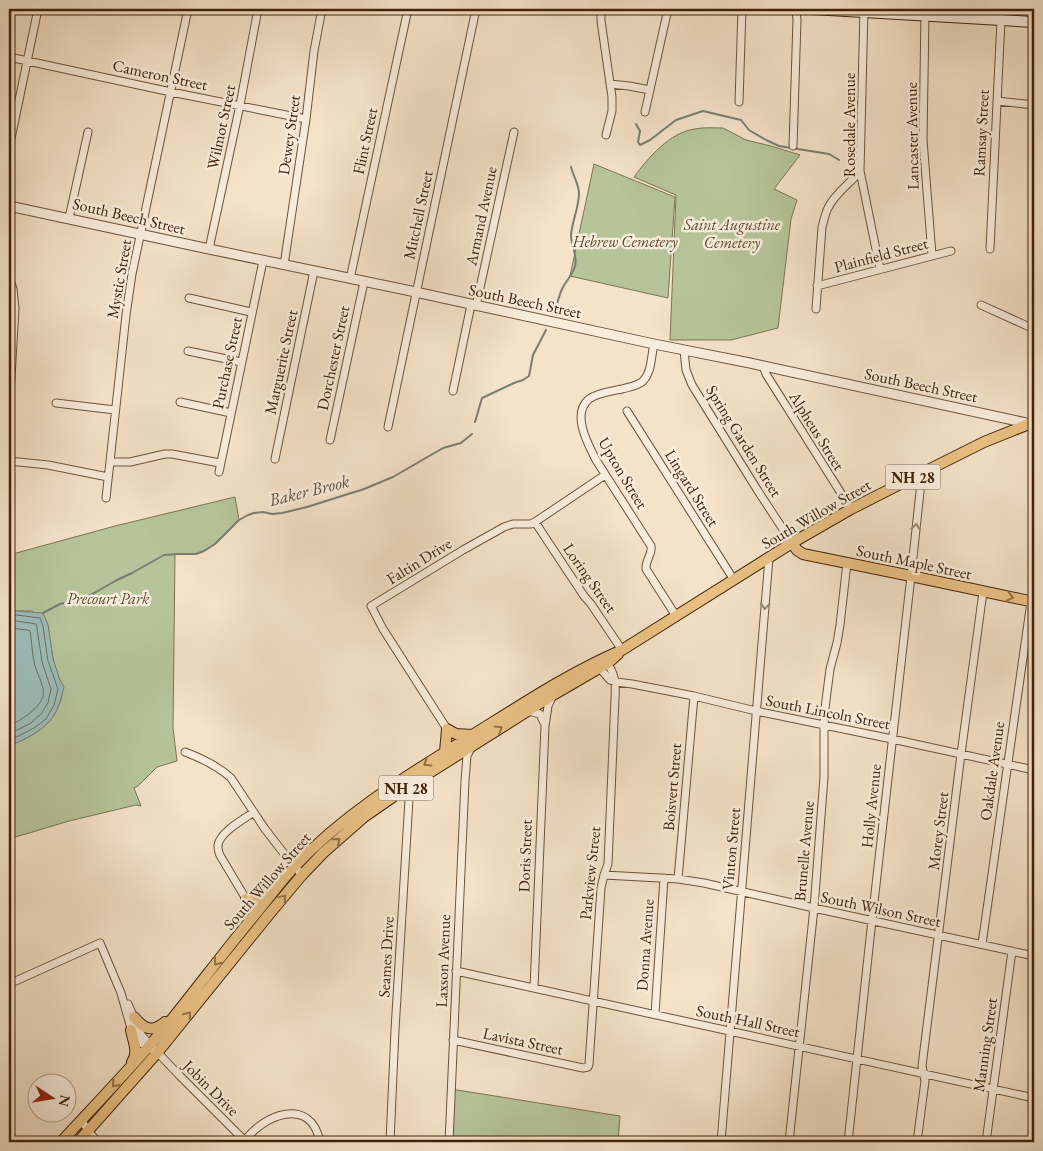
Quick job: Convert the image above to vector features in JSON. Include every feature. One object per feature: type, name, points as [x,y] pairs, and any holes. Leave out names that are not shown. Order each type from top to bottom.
[{"type":"main road","points":[[812,9],[999,16],[1034,22]]},
{"type":"main road","name":"South Willow Street","points":[[78,1142],[89,1132],[157,1053],[321,841],[385,790],[444,752],[472,746],[792,543],[851,509],[984,442],[1033,424]]},
{"type":"main road","name":"South Maple Street","points":[[792,543],[797,550],[804,554],[1032,602]]},
{"type":"main road","name":"South Willow Street","points":[[61,1142],[82,1121],[182,1006],[269,897],[298,871],[364,817],[459,749],[472,735],[546,689],[601,663]]},
{"type":"main road","points":[[444,752],[447,729],[456,734],[472,735]]},
{"type":"main road","points":[[246,899],[260,904],[269,897]]},
{"type":"main road","points":[[246,899],[256,914]]},
{"type":"main road","points":[[134,1017],[145,1028],[155,1028],[164,1023],[182,1006]]},
{"type":"main road","points":[[126,1071],[136,1055],[131,1030]]},
{"type":"street","points":[[9,148],[38,9]]},
{"type":"street","name":"Mystic Street","points":[[106,498],[129,291],[188,9]]},
{"type":"street","name":"Wilmot Street","points":[[209,250],[258,9]]},
{"type":"street","name":"Dewey Street","points":[[284,265],[306,120],[314,51],[322,9]]},
{"type":"street","name":"Flint Street","points":[[350,279],[408,9]]},
{"type":"street","name":"Mitchell Street","points":[[388,427],[476,9]]},
{"type":"street","points":[[601,9],[600,20],[610,84],[612,111],[606,135]]},
{"type":"street","points":[[645,112],[668,9]]},
{"type":"street","points":[[739,102],[742,9]]},
{"type":"street","points":[[793,146],[796,9]]},
{"type":"street","name":"Rosedale Avenue","points":[[864,10],[860,172],[880,270]]},
{"type":"street","name":"Lancaster Avenue","points":[[928,13],[923,140],[932,255]]},
{"type":"street","name":"Ramsay Street","points":[[990,249],[999,16]]},
{"type":"street","name":"Cameron Street","points":[[9,57],[306,120]]},
{"type":"street","points":[[610,84],[650,90]]},
{"type":"street","points":[[997,101],[1034,105]]},
{"type":"street","points":[[69,218],[88,132]]},
{"type":"street","name":"Armand Avenue","points":[[453,391],[514,132]]},
{"type":"street","points":[[816,309],[822,227],[825,215],[831,203],[860,172]]},
{"type":"street","name":"South Beech Street","points":[[9,206],[1033,424]]},
{"type":"street","name":"Plainfield Street","points":[[817,286],[951,251]]},
{"type":"street","name":"Purchase Street","points":[[219,472],[263,261]]},
{"type":"street","name":"Marguerite Street","points":[[275,459],[314,271]]},
{"type":"street","points":[[9,277],[14,289],[15,308],[9,413]]},
{"type":"street","name":"Dorchester Street","points":[[330,440],[364,282]]},
{"type":"street","points":[[189,298],[252,312]]},
{"type":"street","points":[[981,305],[1034,329]]},
{"type":"street","name":"Upton Street","points":[[654,344],[648,374],[643,381],[594,396],[587,401],[581,411],[581,422],[596,460],[651,546],[651,552],[646,561],[646,569],[676,616]]},
{"type":"street","name":"Spring Garden Street","points":[[684,350],[686,370],[692,386],[792,543]]},
{"type":"street","points":[[188,352],[241,362]]},
{"type":"street","name":"Alpheus Street","points":[[763,366],[766,374],[851,509]]},
{"type":"street","points":[[180,402],[231,413]]},
{"type":"street","points":[[56,403],[115,410]]},
{"type":"street","name":"Lingard Street","points":[[627,411],[734,580]]},
{"type":"street","points":[[110,462],[123,462],[172,454],[220,463]]},
{"type":"street","points":[[9,461],[48,464],[108,477]]},
{"type":"street","name":"Holly Avenue","points":[[848,1142],[922,473]]},
{"type":"street","name":"Faltin Drive","points":[[447,729],[383,629],[372,606],[504,527],[535,522],[605,475]]},
{"type":"street","name":"Loring Street","points":[[535,522],[622,650]]},
{"type":"street","name":"Vinton Street","points":[[721,1142],[769,558]]},
{"type":"street","name":"Brunelle Avenue","points":[[789,1142],[814,908],[824,777],[824,725],[830,669],[840,624],[847,563]]},
{"type":"street","name":"Morey Street","points":[[917,1142],[925,1081],[922,1066],[983,592]]},
{"type":"street","name":"Oakdale Avenue","points":[[982,944],[1032,602]]},
{"type":"street","name":"South Lincoln Street","points":[[601,663],[610,680],[616,682],[694,696],[1034,770]]},
{"type":"street","name":"Parkview Street","points":[[588,1067],[601,888],[608,864],[616,682]]},
{"type":"street","name":"Doris Street","points":[[534,988],[545,726],[548,706],[553,695]]},
{"type":"street","name":"Boisvert Street","points":[[678,879],[694,696]]},
{"type":"street","points":[[528,710],[540,714],[545,726]]},
{"type":"street","name":"Laxson Avenue","points":[[449,1142],[465,781],[467,756],[472,746]]},
{"type":"street","name":"Laxson Avenue","points":[[459,749],[465,781]]},
{"type":"street","points":[[185,752],[226,774],[234,782],[298,871]]},
{"type":"street","name":"Seames Drive","points":[[390,1142],[411,773]]},
{"type":"street","points":[[246,899],[221,858],[218,845],[225,834],[254,812]]},
{"type":"street","name":"South Wilson Street","points":[[604,875],[678,879],[704,883],[1034,956]]},
{"type":"street","name":"Donna Avenue","points":[[655,1014],[664,878]]},
{"type":"street","points":[[9,984],[100,943],[121,993],[134,1017],[138,1030],[148,1046]]},
{"type":"street","name":"Manning Street","points":[[986,1142],[1012,951]]},
{"type":"street","name":"South Hall Street","points":[[456,971],[1034,1098]]},
{"type":"street","points":[[121,993],[131,1030],[138,1041],[148,1046]]},
{"type":"street","name":"Lavista Street","points":[[453,1040],[583,1068],[588,1067]]},
{"type":"street","name":"Jobin Drive","points":[[148,1046],[244,1142]]},
{"type":"street","points":[[244,1142],[259,1126],[271,1118],[291,1113],[302,1117],[311,1124],[320,1142]]},
{"type":"street","points":[[82,1121],[98,1142]]},
{"type":"green space","name":"Saint Augustine Cemetery","points":[[698,128],[723,128],[746,140],[800,155],[774,189],[797,200],[791,219],[778,328],[731,340],[670,340],[676,195],[634,177],[660,147],[677,135]]},
{"type":"green space","name":"Hebrew Cemetery","points":[[594,164],[675,197],[668,298],[570,276]]},
{"type":"green space","name":"Precourt Park","points":[[235,497],[239,520],[219,540],[201,552],[175,554],[173,728],[177,761],[157,767],[134,788],[141,806],[136,805],[69,821],[9,839],[9,746],[31,736],[50,721],[59,705],[63,687],[51,649],[48,625],[32,611],[9,609],[9,555],[115,526]]},
{"type":"green space","points":[[451,1089],[620,1116],[618,1142],[449,1142]]},
{"type":"water","points":[[9,609],[43,613],[48,625],[53,659],[64,687],[59,705],[50,721],[31,736],[9,746]]},
{"type":"waterway","name":"Baker Brook","points":[[636,124],[640,131],[638,142],[640,145],[650,140],[676,120],[703,111],[741,120],[749,130],[779,146],[829,154],[839,160]]},
{"type":"waterway","name":"Baker Brook","points":[[555,313],[560,293],[573,272],[576,262],[571,235],[579,193],[571,167]]},
{"type":"waterway","name":"Baker Brook","points":[[475,422],[482,398],[529,376],[533,355],[546,330]]},
{"type":"waterway","name":"Baker Brook","points":[[43,613],[60,604],[83,599],[164,555],[196,554],[204,551],[215,544],[239,520],[248,515],[263,512],[272,514],[282,513],[364,489],[393,477],[443,448],[461,443],[472,434]]}]
